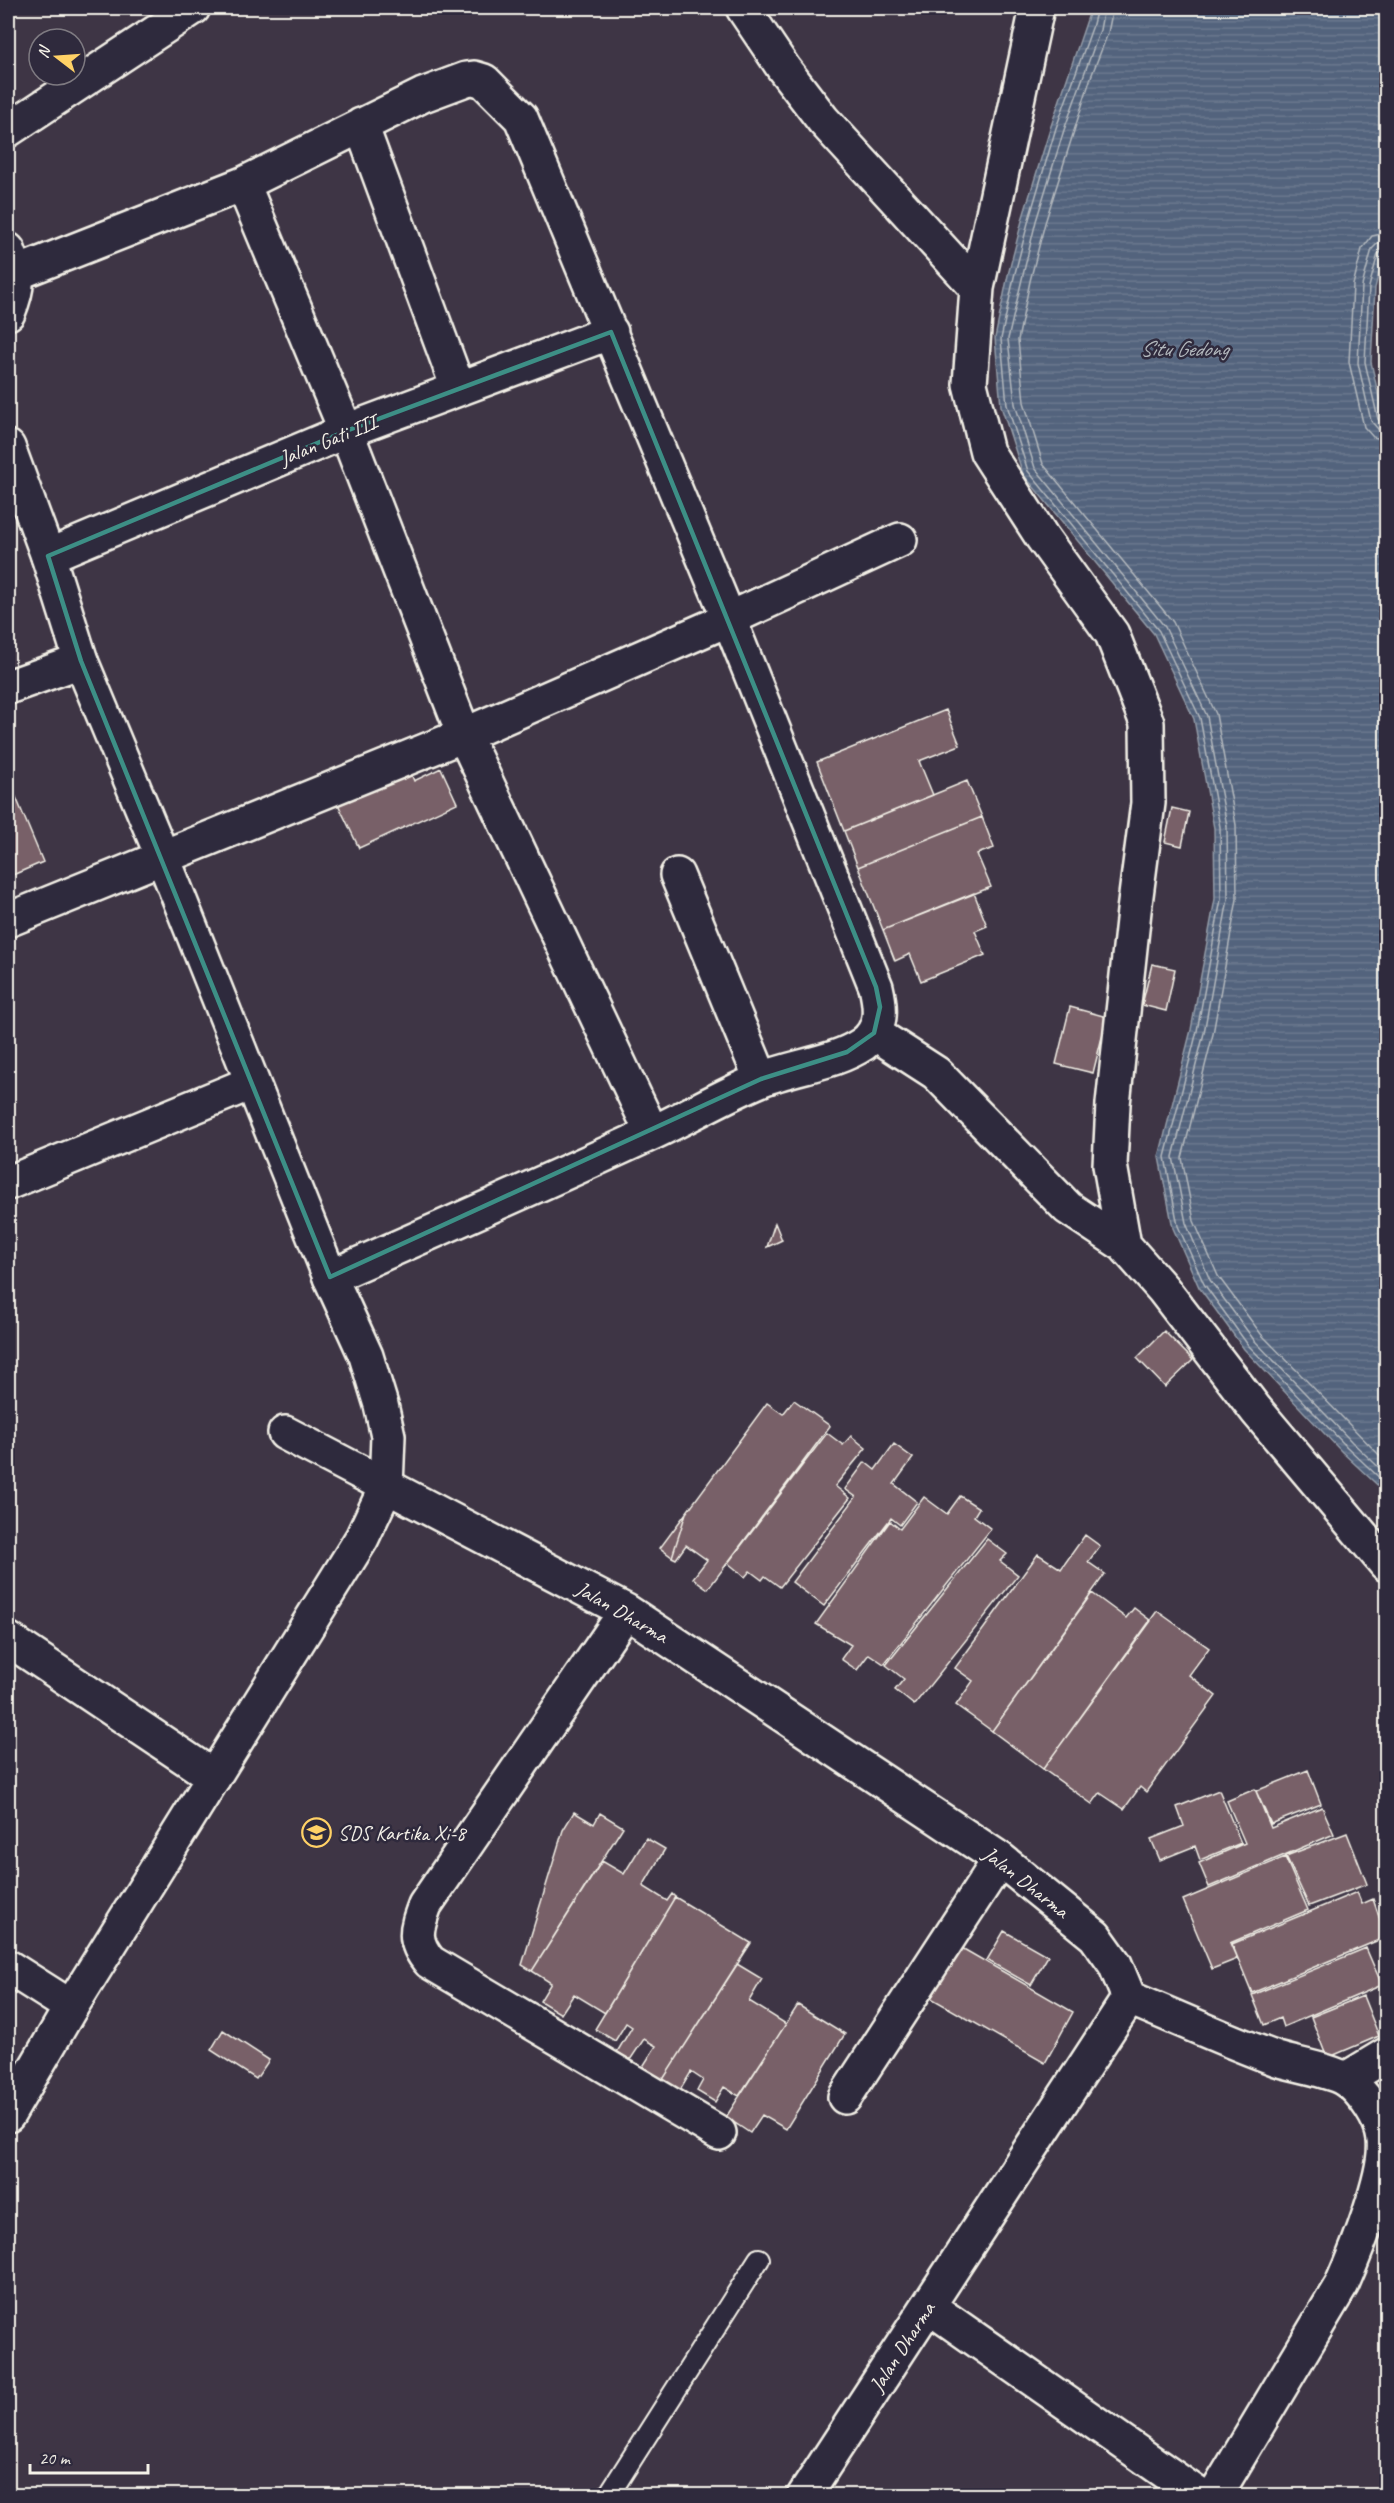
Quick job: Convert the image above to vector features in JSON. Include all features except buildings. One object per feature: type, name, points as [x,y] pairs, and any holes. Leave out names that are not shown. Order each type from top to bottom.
[{"type":"street","points":[[8,130],[193,8]]},
{"type":"street","points":[[743,8],[784,69],[823,120],[977,288]]},
{"type":"street","points":[[1037,8],[977,288],[970,384],[987,452],[1042,537],[1112,634],[1147,723],[1148,802],[1132,922],[1113,1104],[1110,1165],[1124,1245]]},
{"type":"street","points":[[8,313],[13,299],[12,262],[243,184],[447,85],[474,78],[484,81],[521,118],[729,619],[876,987],[880,1007],[879,1021],[874,1033],[863,1043],[847,1052],[760,1080],[652,1133],[330,1277]]},
{"type":"street","points":[[361,125],[458,388]]},
{"type":"street","points":[[243,184],[346,431],[464,735],[652,1133]]},
{"type":"street","name":"Jalan Gati III","points":[[48,556],[346,431],[611,333]]},
{"type":"street","points":[[8,447],[48,556],[81,661],[163,858],[330,1277],[366,1356],[388,1436],[386,1486],[362,1538],[71,2007],[8,2115]]},
{"type":"street","points":[[8,920],[464,735],[729,619],[900,540]]},
{"type":"street","points":[[8,687],[81,661]]},
{"type":"street","points":[[677,875],[760,1080]]},
{"type":"street","points":[[874,1033],[936,1072],[1068,1208],[1124,1245],[1163,1289],[1256,1410],[1386,1564]]},
{"type":"street","points":[[8,1184],[251,1083]]},
{"type":"street","name":"Jalan Dharma","points":[[285,1433],[626,1611],[1000,1859],[1095,1936],[1115,1964],[1129,1998],[804,2496]]},
{"type":"street","points":[[626,1611],[425,1905],[418,1924],[417,1938],[421,1951],[430,1962],[719,2133]]},
{"type":"street","points":[[8,1639],[214,1777]]},
{"type":"street","points":[[845,2097],[1000,1859]]},
{"type":"street","points":[[8,1967],[71,2007]]},
{"type":"street","points":[[1129,1998],[1277,2059],[1346,2079],[1361,2095],[1380,2125],[1384,2141],[1384,2157],[1372,2201],[1358,2247],[1342,2284],[1215,2496]]},
{"type":"street","points":[[1346,2079],[1386,2055]]},
{"type":"street","points":[[928,2306],[1200,2496]]},
{"type":"lane","points":[[608,2496],[759,2259]]},
{"type":"highlighted area","points":[[611,332],[876,987],[880,1007],[874,1033],[847,1052],[761,1079],[330,1277],[81,661],[48,556],[346,431]]},
{"type":"water","name":"Situ Gedong","points":[[1091,8],[1386,8],[1386,245],[1375,288],[1371,362],[1386,429],[1386,1493],[1342,1452],[1244,1349],[1199,1287],[1173,1228],[1159,1157],[1191,1030],[1215,899],[1214,828],[1194,719],[1154,634],[1023,474],[1001,406],[995,338],[1008,275],[1051,126]]},
{"type":"place","name":"SDS Kartika Xi-8","points":[[317,1833]]}]
